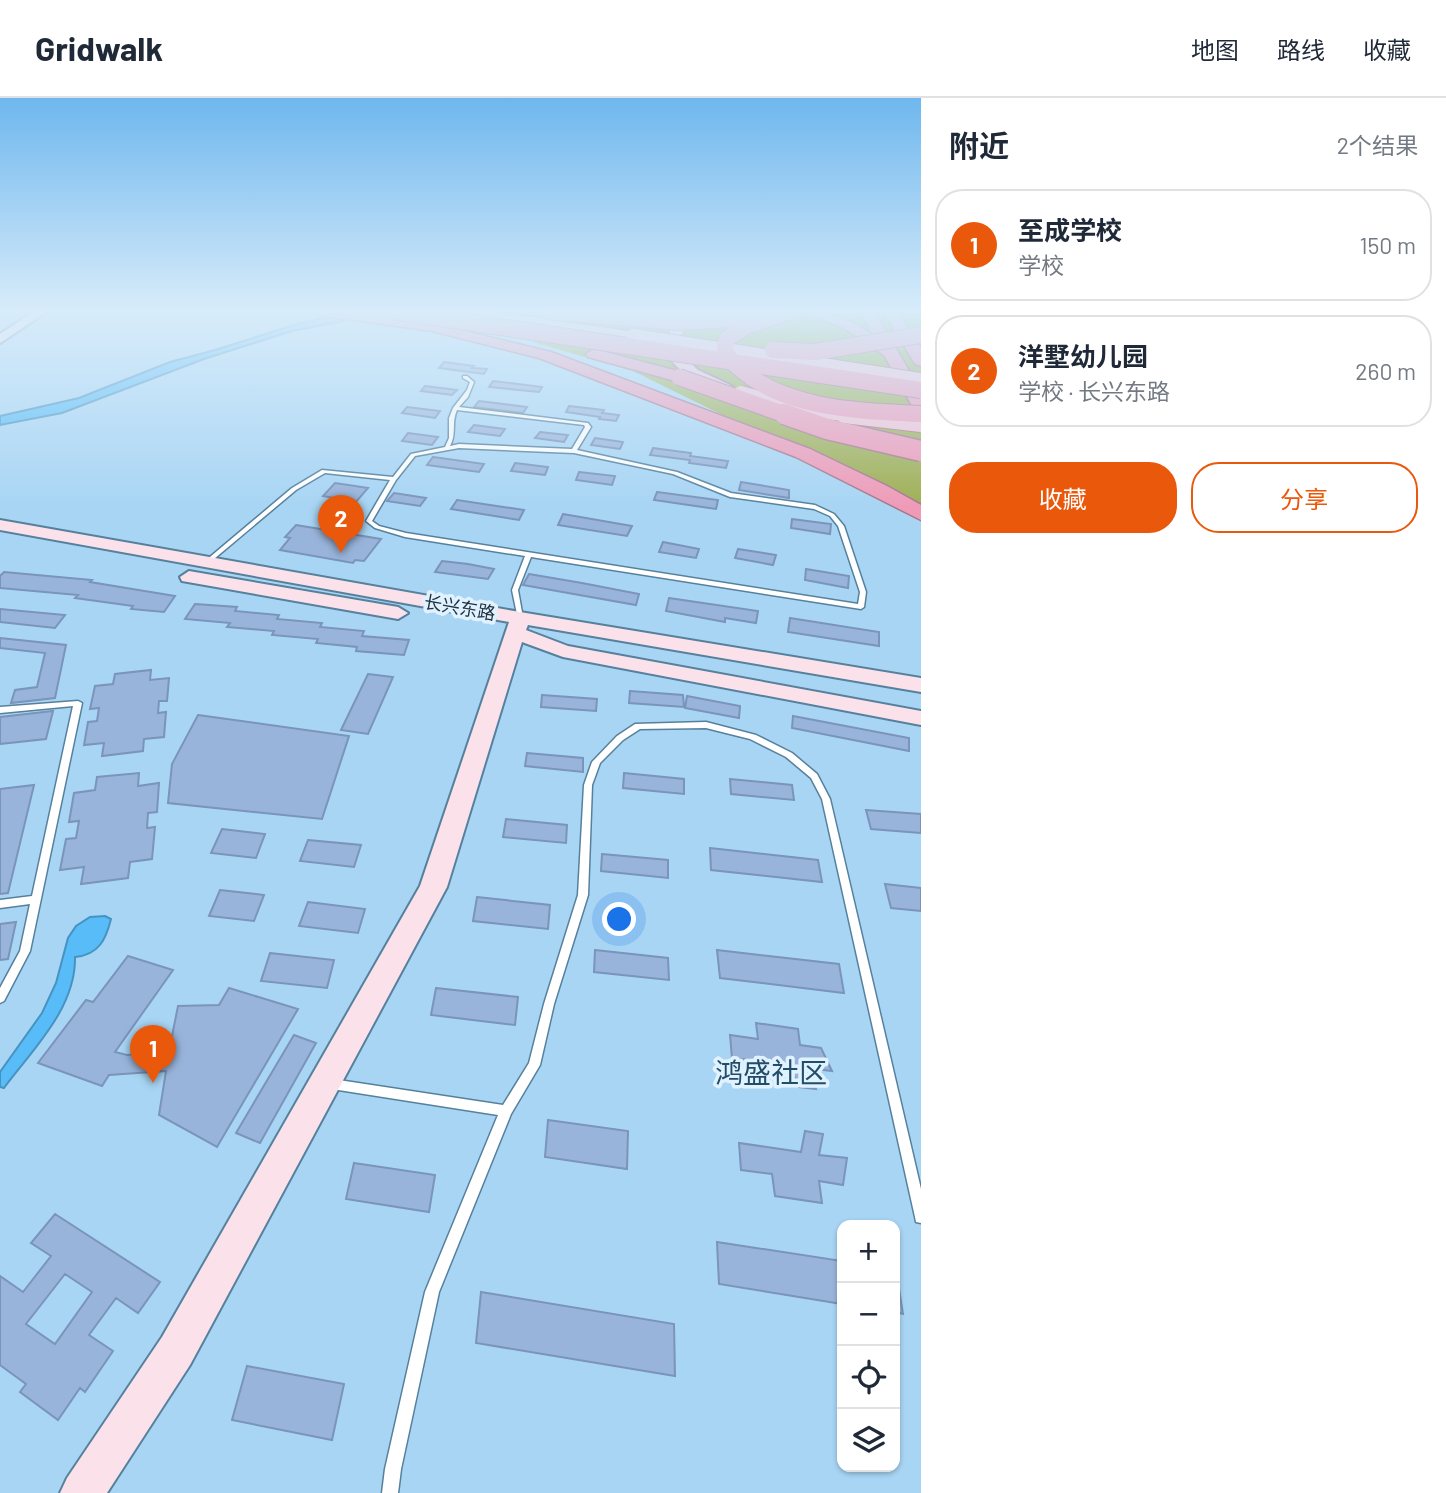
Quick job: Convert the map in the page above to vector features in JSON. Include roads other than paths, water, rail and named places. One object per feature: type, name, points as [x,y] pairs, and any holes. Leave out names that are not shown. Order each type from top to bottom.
[{"type":"highway","points":[[604,376],[803,453],[901,503],[921,517]]},
{"type":"highway","points":[[613,376],[826,439],[921,460]]},
{"type":"highway","points":[[671,376],[729,393],[827,429],[921,451]]},
{"type":"highway","points":[[752,376],[783,393],[818,403],[921,414]]},
{"type":"highway","points":[[844,376],[921,387]]},
{"type":"highway","points":[[848,376],[921,387]]},
{"type":"highway","points":[[903,376],[921,406]]},
{"type":"main road","points":[[696,376],[725,388],[794,408],[921,423]]},
{"type":"main road","points":[[843,376],[921,387]]},
{"type":"main road","points":[[860,376],[921,387]]},
{"type":"main road","name":"长兴东路","points":[[0,525],[661,653],[921,696]]},
{"type":"main road","name":"长兴东路","points":[[0,539],[234,585],[921,685]]},
{"type":"main road","points":[[82,1493],[176,1351],[433,887],[518,626],[563,651],[921,718]]},
{"type":"lane","points":[[447,447],[453,438],[449,425],[451,414],[471,389],[472,382],[465,377]]},
{"type":"lane","points":[[455,408],[586,424],[588,427],[574,451]]},
{"type":"lane","points":[[447,447],[574,451],[675,473],[730,495],[814,507],[832,515],[841,526],[863,592],[860,607],[405,535],[377,527],[369,521],[394,479],[414,455],[447,447]]},
{"type":"lane","points":[[206,563],[294,489],[324,471],[394,479]]},
{"type":"lane","points":[[518,626],[515,590],[528,555]]},
{"type":"lane","points":[[0,710],[78,703],[25,951],[0,998]]},
{"type":"lane","points":[[390,1493],[432,1292],[506,1111],[534,1065],[552,991],[583,895],[588,785],[596,762],[620,738],[638,726],[706,725],[733,730],[789,755],[814,776],[826,799],[921,1217]]},
{"type":"lane","points":[[0,904],[36,899]]},
{"type":"lane","points":[[324,1082],[506,1111]]},
{"type":"water","points":[[134,376],[159,376],[62,413],[0,425],[0,416],[79,398]]},
{"type":"water","points":[[105,916],[111,919],[100,945],[90,953],[75,957],[73,976],[61,1011],[4,1088],[0,1087],[0,1072],[42,1013],[56,983],[68,938],[76,926],[90,917]]},
{"type":"railway","points":[[803,376],[921,394]]},
{"type":"place","name":"洋墅幼儿园","points":[[341,553]]},
{"type":"place","name":"至成学校","points":[[153,1083]]},
{"type":"district","name":"鸿盛社区","points":[[771,1072]]}]
